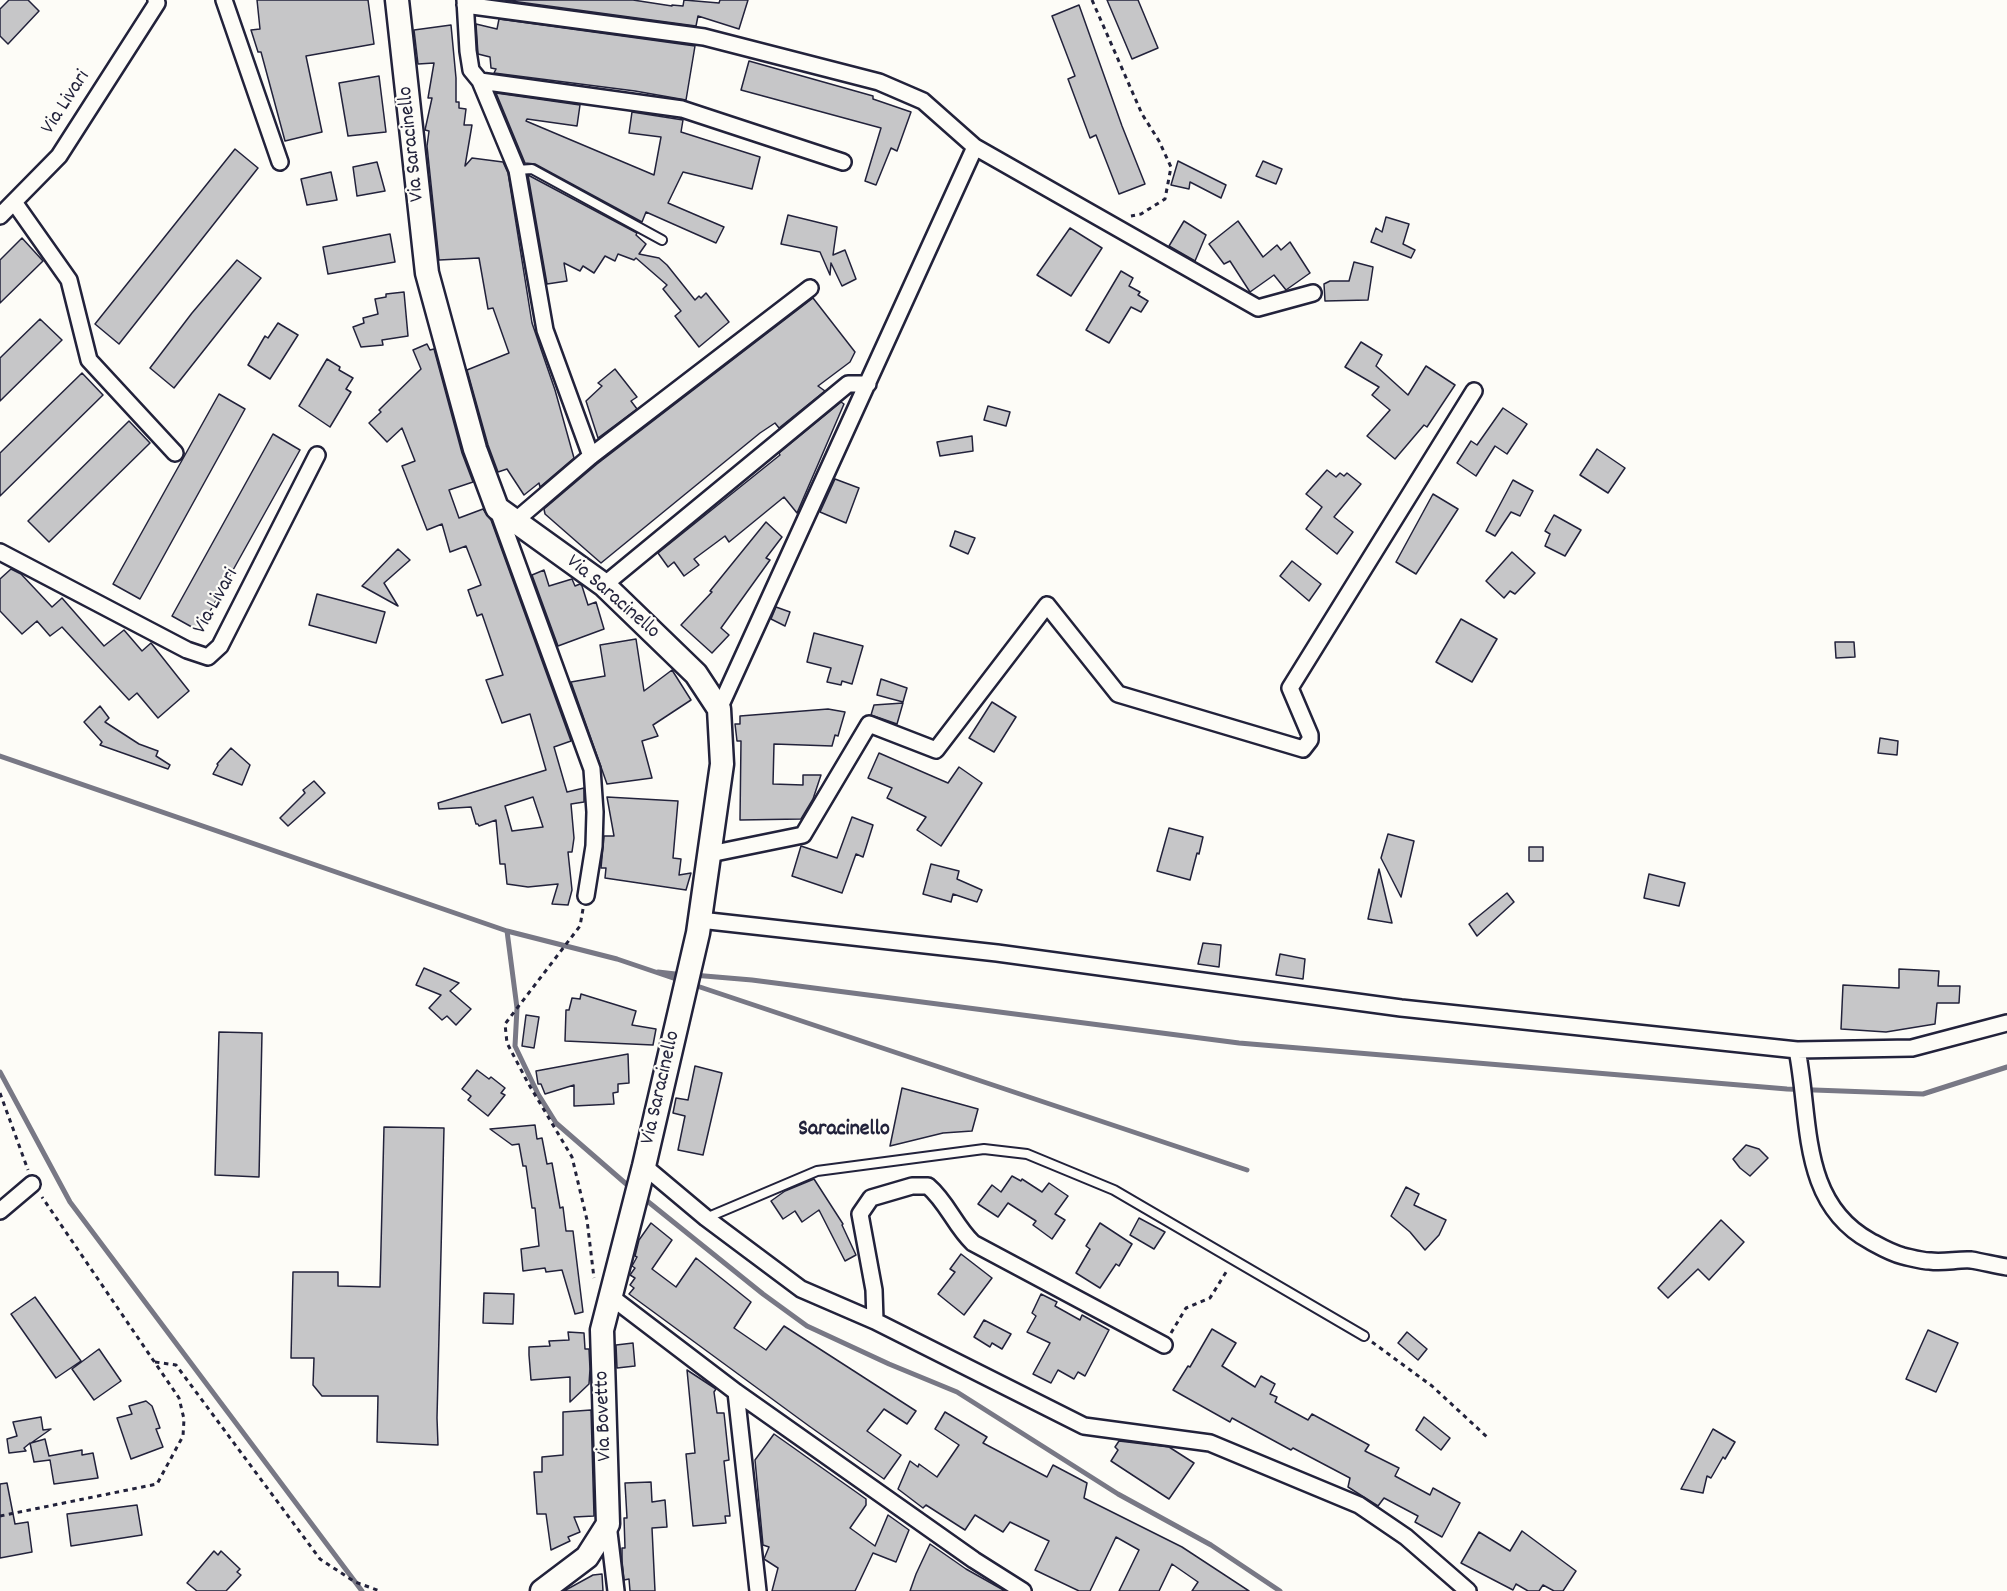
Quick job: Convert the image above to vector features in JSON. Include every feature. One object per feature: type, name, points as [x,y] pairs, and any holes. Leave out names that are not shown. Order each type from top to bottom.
[{"type":"street","points":[[224,0],[280,162]]},
{"type":"street","name":"Via Saracinello","points":[[397,0],[427,273],[476,449],[506,515],[604,585],[696,675],[719,709],[722,764],[699,927],[631,1217]]},
{"type":"street","name":"Via Livari","points":[[0,216],[59,156],[157,1]]},
{"type":"street","points":[[591,456],[545,330],[517,170],[480,81],[471,70],[465,3],[704,37],[879,82],[923,101],[975,147],[1257,308],[1312,293]]},
{"type":"street","points":[[480,81],[682,109],[843,162]]},
{"type":"street","points":[[719,709],[975,147]]},
{"type":"street","points":[[14,202],[69,280],[89,360],[175,453]]},
{"type":"street","points":[[586,897],[594,846],[595,812],[592,769],[506,515],[591,456],[810,288]]},
{"type":"street","points":[[604,585],[848,384],[867,384]]},
{"type":"street","points":[[710,854],[803,836],[869,724],[936,750],[1047,605],[1118,694],[1303,749],[1310,740],[1310,735],[1290,688],[1474,391]]},
{"type":"street","name":"Via Livari","points":[[0,552],[187,650],[208,657],[220,646],[317,455]]},
{"type":"street","points":[[699,927],[997,952],[1401,1008],[1797,1050],[1912,1048],[2007,1023]]},
{"type":"street","points":[[1797,1050],[1818,1183],[1831,1207],[1852,1231],[1890,1252],[1903,1256],[1930,1262],[1969,1260],[2007,1267]]},
{"type":"street","points":[[643,1171],[801,1289],[876,1321],[1084,1426],[1210,1443],[1359,1504],[1407,1537],[1468,1591]]},
{"type":"street","points":[[0,1211],[32,1184]]},
{"type":"street","points":[[876,1321],[874,1290],[860,1214],[871,1198],[912,1186],[928,1186],[938,1194],[961,1232],[973,1244],[1164,1345]]},
{"type":"street","name":"Via Bovetto","points":[[608,1524],[602,1330],[631,1217]]},
{"type":"street","points":[[610,1296],[735,1392],[974,1560],[1023,1591]]},
{"type":"street","points":[[735,1392],[758,1591]]},
{"type":"street","points":[[542,1591],[587,1557],[608,1524]]},
{"type":"street","points":[[608,1524],[616,1591]]},
{"type":"lane","points":[[517,170],[532,169],[662,240]]},
{"type":"lane","points":[[706,1218],[817,1171],[984,1149],[1028,1154],[1114,1190],[1364,1336]]},
{"type":"path","points":[[1092,0],[1142,114],[1159,141],[1171,167],[1165,199],[1141,214],[1105,222]]},
{"type":"path","points":[[586,897],[580,926],[505,1024],[507,1043],[572,1157],[587,1220],[594,1278]]},
{"type":"path","points":[[0,1093],[32,1184],[179,1398],[184,1419],[183,1436],[157,1484],[0,1516]]},
{"type":"path","points":[[1164,1345],[1186,1308],[1210,1298],[1234,1259]]},
{"type":"path","points":[[1364,1336],[1432,1386],[1486,1437]]},
{"type":"path","points":[[154,1362],[176,1365],[320,1559],[355,1582],[380,1591]]},
{"type":"building","points":[[9,0],[28,0],[39,11],[8,44],[0,36],[0,9]]},
{"type":"building","points":[[257,0],[368,0],[374,44],[306,56],[322,132],[285,141],[261,52],[258,52],[251,30],[260,29]]},
{"type":"building","points":[[504,0],[633,0],[683,6],[684,0],[719,3],[720,0],[748,0],[739,29],[698,16],[696,26]]},
{"type":"building","points":[[1107,0],[1138,0],[1158,48],[1132,59]]},
{"type":"building","points":[[1079,5],[1145,184],[1119,194],[1096,135],[1090,138],[1068,79],[1075,76],[1052,16]]},
{"type":"building","points":[[499,19],[695,46],[686,100],[635,91],[494,73],[496,69],[491,68],[490,57],[478,54],[476,24],[497,29]]},
{"type":"building","points":[[451,25],[456,102],[459,102],[459,108],[466,109],[464,125],[472,125],[465,166],[472,158],[503,162],[508,173],[532,323],[555,390],[574,458],[540,487],[539,483],[524,495],[507,469],[498,472],[467,370],[509,353],[493,308],[488,309],[479,258],[439,260],[427,146],[429,131],[425,130],[432,98],[428,98],[434,63],[418,64],[414,30]]},
{"type":"building","points":[[749,61],[873,96],[873,99],[911,112],[897,151],[891,148],[876,185],[865,181],[881,128],[741,90]]},
{"type":"building","points":[[379,76],[386,132],[348,136],[339,83]]},
{"type":"building","points":[[496,93],[580,105],[577,126],[527,119],[526,121],[654,175],[661,137],[629,133],[632,112],[683,120],[681,132],[760,157],[752,189],[683,172],[668,203],[724,227],[716,243],[646,212],[642,222],[535,164],[525,163]]},
{"type":"building","points":[[235,149],[258,168],[119,344],[95,324]]},
{"type":"building","points":[[1178,161],[1226,185],[1221,198],[1190,182],[1189,189],[1171,185]]},
{"type":"building","points":[[1263,161],[1282,169],[1276,184],[1256,176]]},
{"type":"building","points":[[377,162],[385,191],[357,196],[353,167]]},
{"type":"building","points":[[331,172],[337,200],[307,205],[301,179]]},
{"type":"building","points":[[528,175],[637,233],[636,235],[646,244],[639,254],[659,258],[695,300],[706,293],[729,322],[699,347],[675,316],[681,311],[663,289],[667,285],[636,258],[634,260],[618,254],[615,261],[605,256],[594,273],[583,266],[580,271],[564,263],[567,281],[547,284]]},
{"type":"building","points":[[788,215],[837,227],[833,255],[845,250],[856,279],[842,286],[831,263],[830,275],[820,252],[781,244]]},
{"type":"building","points":[[1386,217],[1409,224],[1403,244],[1415,250],[1411,258],[1371,242],[1376,228],[1382,232]]},
{"type":"building","points":[[1184,221],[1206,235],[1195,261],[1169,246]]},
{"type":"building","points":[[1238,221],[1263,257],[1277,245],[1281,250],[1290,242],[1310,273],[1286,290],[1274,275],[1250,292],[1230,261],[1224,264],[1209,244]]},
{"type":"building","points":[[1070,228],[1102,248],[1071,296],[1037,275]]},
{"type":"building","points":[[390,234],[395,262],[328,274],[323,247]]},
{"type":"building","points":[[22,238],[43,261],[0,303],[0,260]]},
{"type":"building","points":[[237,260],[261,278],[174,388],[150,368]]},
{"type":"building","points":[[1354,262],[1373,267],[1368,300],[1325,301],[1324,284],[1330,281],[1349,281]]},
{"type":"building","points":[[1121,271],[1133,278],[1129,286],[1140,292],[1138,295],[1148,301],[1141,312],[1131,307],[1109,343],[1086,330]]},
{"type":"building","points":[[404,292],[408,336],[382,340],[383,345],[361,347],[353,327],[364,323],[363,318],[378,314],[375,299],[386,297],[386,294]]},
{"type":"building","points":[[813,298],[855,352],[850,362],[818,386],[825,391],[779,428],[775,423],[760,433],[601,563],[545,514],[544,509],[597,464]]},
{"type":"building","points":[[40,319],[62,340],[0,401],[0,358]]},
{"type":"building","points":[[278,323],[298,335],[270,379],[248,365],[265,336],[268,338]]},
{"type":"building","points":[[1361,342],[1382,355],[1376,366],[1408,395],[1426,366],[1455,385],[1427,427],[1424,425],[1395,459],[1367,436],[1390,410],[1372,395],[1379,387],[1345,367]]},
{"type":"building","points":[[427,344],[430,350],[434,349],[462,453],[473,482],[449,490],[459,518],[483,509],[491,520],[571,741],[554,747],[567,792],[584,788],[584,802],[571,804],[574,838],[572,852],[568,852],[572,890],[568,905],[552,904],[558,884],[528,887],[507,884],[505,864],[500,864],[496,820],[479,826],[476,824],[471,807],[439,809],[438,803],[546,770],[530,714],[502,723],[486,680],[503,675],[482,614],[477,616],[468,590],[481,585],[466,546],[450,552],[442,524],[427,530],[402,466],[415,461],[402,428],[387,442],[369,423],[381,412],[379,410],[421,369],[413,350]],"holes":[[[533,797],[543,827],[512,831],[505,806]]]},
{"type":"building","points":[[327,359],[340,367],[339,370],[353,378],[346,389],[351,392],[330,427],[299,406]]},
{"type":"building","points":[[615,369],[637,397],[631,401],[637,409],[598,438],[586,401],[602,386],[598,383]]},
{"type":"building","points":[[82,373],[103,395],[0,496],[0,453]]},
{"type":"building","points":[[219,394],[245,409],[140,599],[113,584]]},
{"type":"building","points":[[841,402],[844,404],[797,513],[784,497],[729,542],[725,536],[694,559],[699,565],[684,576],[674,562],[668,567],[658,553],[780,455],[779,453]]},
{"type":"building","points":[[988,406],[1010,412],[1006,426],[984,420]]},
{"type":"building","points":[[1503,408],[1527,424],[1507,454],[1495,446],[1476,476],[1457,463],[1471,441],[1477,445]]},
{"type":"building","points":[[129,421],[150,443],[49,542],[28,521]]},
{"type":"building","points":[[273,434],[300,450],[199,631],[172,616]]},
{"type":"building","points":[[972,436],[973,451],[940,456],[937,442]]},
{"type":"building","points":[[1597,449],[1625,468],[1608,493],[1580,475]]},
{"type":"building","points":[[1327,470],[1336,477],[1340,473],[1344,476],[1347,473],[1361,484],[1334,517],[1353,532],[1337,554],[1306,529],[1322,507],[1306,494]]},
{"type":"building","points":[[835,479],[859,488],[846,523],[820,512]]},
{"type":"building","points":[[1513,480],[1533,491],[1520,516],[1511,512],[1495,536],[1486,531]]},
{"type":"building","points":[[1433,494],[1458,509],[1416,574],[1396,562]]},
{"type":"building","points":[[1554,515],[1581,530],[1565,556],[1545,546],[1550,534],[1545,531]]},
{"type":"building","points":[[766,522],[782,537],[766,558],[770,560],[721,628],[729,635],[712,653],[681,625],[712,592],[710,591]]},
{"type":"building","points":[[955,531],[975,538],[968,554],[950,546]]},
{"type":"building","points":[[398,549],[410,560],[384,583],[398,606],[362,586]]},
{"type":"building","points":[[1512,552],[1535,573],[1515,594],[1510,591],[1504,598],[1486,581]]},
{"type":"building","points":[[1292,561],[1321,584],[1309,601],[1280,576]]},
{"type":"building","points":[[11,569],[21,574],[52,607],[62,598],[104,646],[124,630],[142,651],[151,643],[189,691],[158,718],[137,693],[129,700],[62,627],[50,636],[37,621],[22,634],[0,611],[0,579]]},
{"type":"building","points":[[544,570],[549,586],[572,579],[575,586],[580,584],[588,605],[596,602],[604,629],[558,646],[532,575]]},
{"type":"building","points":[[317,594],[385,612],[376,643],[309,625]]},
{"type":"building","points":[[776,607],[790,612],[785,626],[771,619]]},
{"type":"building","points":[[1461,619],[1497,639],[1472,682],[1436,662]]},
{"type":"building","points":[[814,633],[863,646],[852,684],[842,681],[841,685],[827,682],[831,668],[807,662]]},
{"type":"building","points":[[636,639],[644,691],[672,670],[691,700],[653,725],[658,736],[642,741],[652,778],[607,784],[571,682],[605,676],[600,645]]},
{"type":"building","points":[[1835,642],[1854,642],[1855,657],[1836,658]]},
{"type":"building","points":[[881,679],[907,688],[903,702],[877,695]]},
{"type":"building","points":[[992,702],[1016,717],[994,752],[969,738]]},
{"type":"building","points":[[903,703],[897,724],[871,715],[874,705]]},
{"type":"building","points":[[100,706],[109,718],[105,722],[139,744],[158,751],[156,756],[170,765],[168,769],[100,745],[102,742],[84,722]]},
{"type":"building","points":[[828,709],[845,712],[838,736],[835,735],[832,746],[774,744],[773,784],[803,785],[803,775],[821,775],[813,799],[801,819],[740,820],[741,741],[737,741],[735,724],[740,724],[740,716]]},
{"type":"building","points":[[1880,738],[1898,741],[1897,755],[1878,753]]},
{"type":"building","points":[[231,748],[250,765],[242,785],[213,774],[217,764]]},
{"type":"building","points":[[879,753],[948,783],[959,767],[982,783],[941,846],[917,830],[926,817],[887,798],[892,788],[868,778]]},
{"type":"building","points":[[314,781],[325,793],[288,826],[280,818],[305,793],[303,790]]},
{"type":"building","points":[[607,797],[678,801],[673,858],[681,859],[679,875],[691,873],[686,890],[605,878],[606,868],[601,868],[604,836],[614,836]]},
{"type":"building","points":[[852,817],[873,825],[863,857],[856,854],[842,893],[792,876],[801,846],[837,858]]},
{"type":"building","points":[[1169,828],[1203,837],[1190,880],[1157,871]]},
{"type":"building","points":[[1388,834],[1414,841],[1401,897],[1381,858]]},
{"type":"building","points":[[1529,847],[1543,847],[1543,861],[1529,861]]},
{"type":"building","points":[[931,864],[959,871],[957,879],[982,890],[977,902],[953,894],[951,902],[923,894]]},
{"type":"building","points":[[1379,869],[1392,923],[1368,919]]},
{"type":"building","points":[[1649,874],[1685,883],[1679,906],[1644,898]]},
{"type":"building","points":[[1507,893],[1514,902],[1477,936],[1469,924]]},
{"type":"building","points":[[1203,943],[1221,945],[1219,967],[1198,964]]},
{"type":"building","points":[[1280,954],[1305,959],[1303,979],[1276,975]]},
{"type":"building","points":[[424,968],[459,983],[450,991],[471,1009],[456,1025],[447,1016],[442,1020],[429,1008],[441,995],[416,985]]},
{"type":"building","points":[[1899,969],[1939,971],[1938,986],[1960,986],[1959,1003],[1937,1003],[1935,1024],[1886,1032],[1841,1029],[1843,985],[1899,988]]},
{"type":"building","points":[[581,994],[636,1011],[632,1025],[656,1029],[653,1045],[565,1041],[566,1010],[569,1010],[572,998],[580,999]]},
{"type":"building","points":[[526,1015],[539,1017],[534,1048],[522,1046]]},
{"type":"building","points":[[219,1032],[262,1033],[259,1177],[215,1175]]},
{"type":"building","points":[[628,1054],[629,1083],[618,1084],[618,1092],[613,1093],[614,1104],[574,1106],[574,1085],[545,1094],[541,1084],[538,1084],[536,1071]]},
{"type":"building","points":[[695,1066],[722,1073],[703,1155],[678,1150],[685,1116],[673,1113],[676,1098],[688,1100]]},
{"type":"building","points":[[477,1070],[505,1088],[501,1093],[505,1095],[488,1116],[468,1100],[471,1096],[462,1089]]},
{"type":"building","points":[[902,1088],[978,1109],[972,1131],[943,1133],[890,1146]]},
{"type":"building","points":[[535,1125],[537,1139],[542,1138],[547,1164],[552,1163],[560,1208],[563,1207],[566,1231],[573,1231],[583,1312],[575,1314],[562,1270],[546,1272],[545,1268],[523,1271],[521,1249],[539,1246],[535,1208],[532,1208],[526,1166],[523,1166],[519,1144],[512,1145],[490,1129]]},
{"type":"building","points":[[384,1127],[444,1128],[438,1445],[377,1442],[378,1396],[322,1396],[313,1385],[314,1358],[291,1358],[293,1272],[338,1272],[338,1286],[380,1287]]},
{"type":"building","points":[[1746,1145],[1759,1149],[1768,1158],[1750,1176],[1733,1159]]},
{"type":"building","points":[[1012,1176],[1021,1181],[1022,1179],[1042,1192],[1049,1183],[1068,1196],[1055,1214],[1065,1220],[1052,1239],[1033,1225],[1036,1221],[1008,1203],[998,1217],[978,1204],[992,1185],[1001,1192]]},
{"type":"building","points":[[814,1179],[843,1224],[856,1255],[845,1261],[819,1210],[802,1222],[795,1211],[783,1219],[771,1201],[785,1191]]},
{"type":"building","points":[[1406,1187],[1419,1194],[1414,1205],[1446,1220],[1439,1235],[1425,1250],[1410,1232],[1391,1216]]},
{"type":"building","points":[[1139,1218],[1165,1232],[1154,1249],[1130,1235]]},
{"type":"building","points":[[1721,1220],[1744,1242],[1709,1280],[1698,1269],[1668,1298],[1658,1288]]},
{"type":"building","points":[[651,1223],[672,1240],[652,1269],[676,1287],[696,1258],[751,1302],[734,1328],[766,1350],[784,1326],[916,1411],[907,1424],[884,1409],[867,1431],[901,1455],[884,1479],[629,1294],[634,1288],[630,1285],[635,1278],[630,1275],[635,1268],[632,1266],[637,1257],[635,1256],[639,1240]]},
{"type":"building","points":[[1100,1223],[1132,1244],[1119,1266],[1116,1264],[1100,1288],[1076,1273],[1090,1249],[1086,1246]]},
{"type":"building","points":[[961,1254],[992,1278],[964,1315],[938,1294],[955,1272],[950,1269]]},
{"type":"building","points":[[484,1293],[514,1294],[513,1324],[483,1323]]},
{"type":"building","points":[[1041,1294],[1057,1302],[1055,1306],[1080,1320],[1082,1315],[1109,1330],[1085,1376],[1078,1372],[1074,1379],[1058,1370],[1051,1383],[1033,1374],[1050,1343],[1027,1332],[1036,1316],[1032,1313]]},
{"type":"building","points":[[35,1297],[81,1361],[56,1378],[11,1314]]},
{"type":"building","points":[[984,1320],[1011,1334],[1002,1349],[992,1343],[990,1347],[974,1337]]},
{"type":"building","points":[[1212,1329],[1236,1343],[1222,1366],[1255,1387],[1261,1376],[1275,1384],[1270,1394],[1277,1397],[1275,1402],[1308,1420],[1312,1414],[1369,1445],[1365,1451],[1399,1468],[1395,1476],[1430,1495],[1433,1488],[1460,1503],[1442,1537],[1415,1522],[1418,1516],[1384,1498],[1378,1506],[1348,1487],[1350,1478],[1232,1418],[1230,1422],[1173,1390],[1188,1366],[1190,1367]]},
{"type":"building","points":[[1928,1330],[1958,1343],[1936,1392],[1906,1379]]},
{"type":"building","points":[[568,1332],[584,1333],[585,1349],[589,1349],[590,1369],[589,1384],[570,1402],[570,1377],[531,1380],[529,1355],[529,1347],[550,1346],[549,1341],[569,1340]]},
{"type":"building","points":[[1407,1332],[1427,1349],[1418,1360],[1398,1343]]},
{"type":"building","points":[[633,1343],[635,1366],[617,1368],[616,1345]]},
{"type":"building","points":[[99,1349],[121,1381],[94,1400],[72,1369]]},
{"type":"building","points":[[687,1370],[716,1389],[714,1392],[717,1413],[724,1413],[729,1460],[724,1461],[730,1516],[725,1516],[726,1523],[693,1526],[686,1454],[695,1453]]},
{"type":"building","points":[[146,1401],[152,1406],[160,1428],[156,1429],[163,1447],[131,1459],[117,1418],[132,1414],[129,1406]]},
{"type":"building","points":[[591,1410],[594,1516],[574,1517],[580,1532],[568,1537],[570,1541],[551,1550],[546,1514],[537,1514],[534,1472],[542,1472],[542,1457],[563,1455],[563,1412]]},
{"type":"building","points":[[945,1412],[987,1437],[983,1443],[1047,1477],[1053,1465],[1087,1483],[1084,1498],[1182,1547],[1249,1591],[1192,1591],[1198,1582],[1172,1564],[1159,1591],[1119,1591],[1139,1550],[1116,1537],[1090,1591],[1079,1591],[1035,1570],[1049,1541],[1010,1522],[1003,1532],[975,1515],[965,1530],[926,1505],[923,1508],[898,1489],[910,1461],[918,1467],[919,1464],[937,1477],[959,1445],[935,1429]]},
{"type":"building","points":[[41,1417],[43,1430],[51,1429],[31,1443],[45,1439],[49,1456],[82,1450],[82,1455],[93,1453],[98,1478],[54,1484],[50,1460],[34,1462],[30,1443],[24,1448],[26,1451],[9,1453],[7,1439],[17,1436],[13,1422]]},
{"type":"building","points":[[1424,1417],[1450,1438],[1441,1450],[1416,1430]]},
{"type":"building","points":[[1713,1429],[1735,1442],[1711,1478],[1707,1476],[1703,1493],[1681,1489]]},
{"type":"building","points":[[774,1434],[866,1499],[866,1505],[850,1528],[875,1546],[888,1515],[909,1530],[896,1562],[873,1553],[855,1591],[772,1591],[778,1568],[764,1559],[769,1547],[763,1545],[755,1460]]},
{"type":"building","points":[[1119,1441],[1169,1447],[1194,1463],[1169,1499],[1111,1461],[1118,1450],[1115,1447]]},
{"type":"building","points":[[651,1482],[652,1502],[665,1500],[667,1527],[652,1528],[655,1591],[630,1591],[629,1579],[624,1580],[622,1561],[622,1548],[625,1548],[624,1518],[627,1518],[625,1483]]},
{"type":"building","points":[[7,1483],[15,1524],[28,1522],[32,1552],[0,1558],[0,1484]]},
{"type":"building","points":[[137,1505],[142,1535],[71,1546],[67,1514]]},
{"type":"building","points":[[1522,1531],[1576,1571],[1563,1591],[1554,1591],[1543,1585],[1539,1591],[1528,1591],[1516,1584],[1513,1590],[1461,1563],[1479,1532],[1510,1551]]},
{"type":"building","points":[[930,1544],[966,1569],[1005,1591],[910,1591]]},
{"type":"building","points":[[214,1551],[218,1555],[221,1551],[240,1569],[237,1572],[241,1575],[226,1591],[197,1591],[187,1583]]},
{"type":"building","points":[[602,1574],[603,1591],[564,1591],[593,1575]]},
{"type":"waterway","points":[[0,756],[507,931],[617,959],[682,981]]},
{"type":"waterway","points":[[507,931],[517,1008],[515,1046],[538,1094],[556,1123],[632,1189]]},
{"type":"waterway","points":[[658,972],[684,975]]},
{"type":"waterway","points":[[693,975],[752,980],[1239,1043],[1787,1089],[1923,1094],[2007,1067]]},
{"type":"waterway","points":[[691,984],[1247,1170]]},
{"type":"waterway","points":[[0,1072],[70,1202],[362,1591]]},
{"type":"waterway","points":[[641,1196],[763,1294],[807,1326],[957,1392],[1118,1494],[1211,1545],[1280,1591]]},
{"type":"district","name":"Saracinello","points":[[844,1131]]}]
